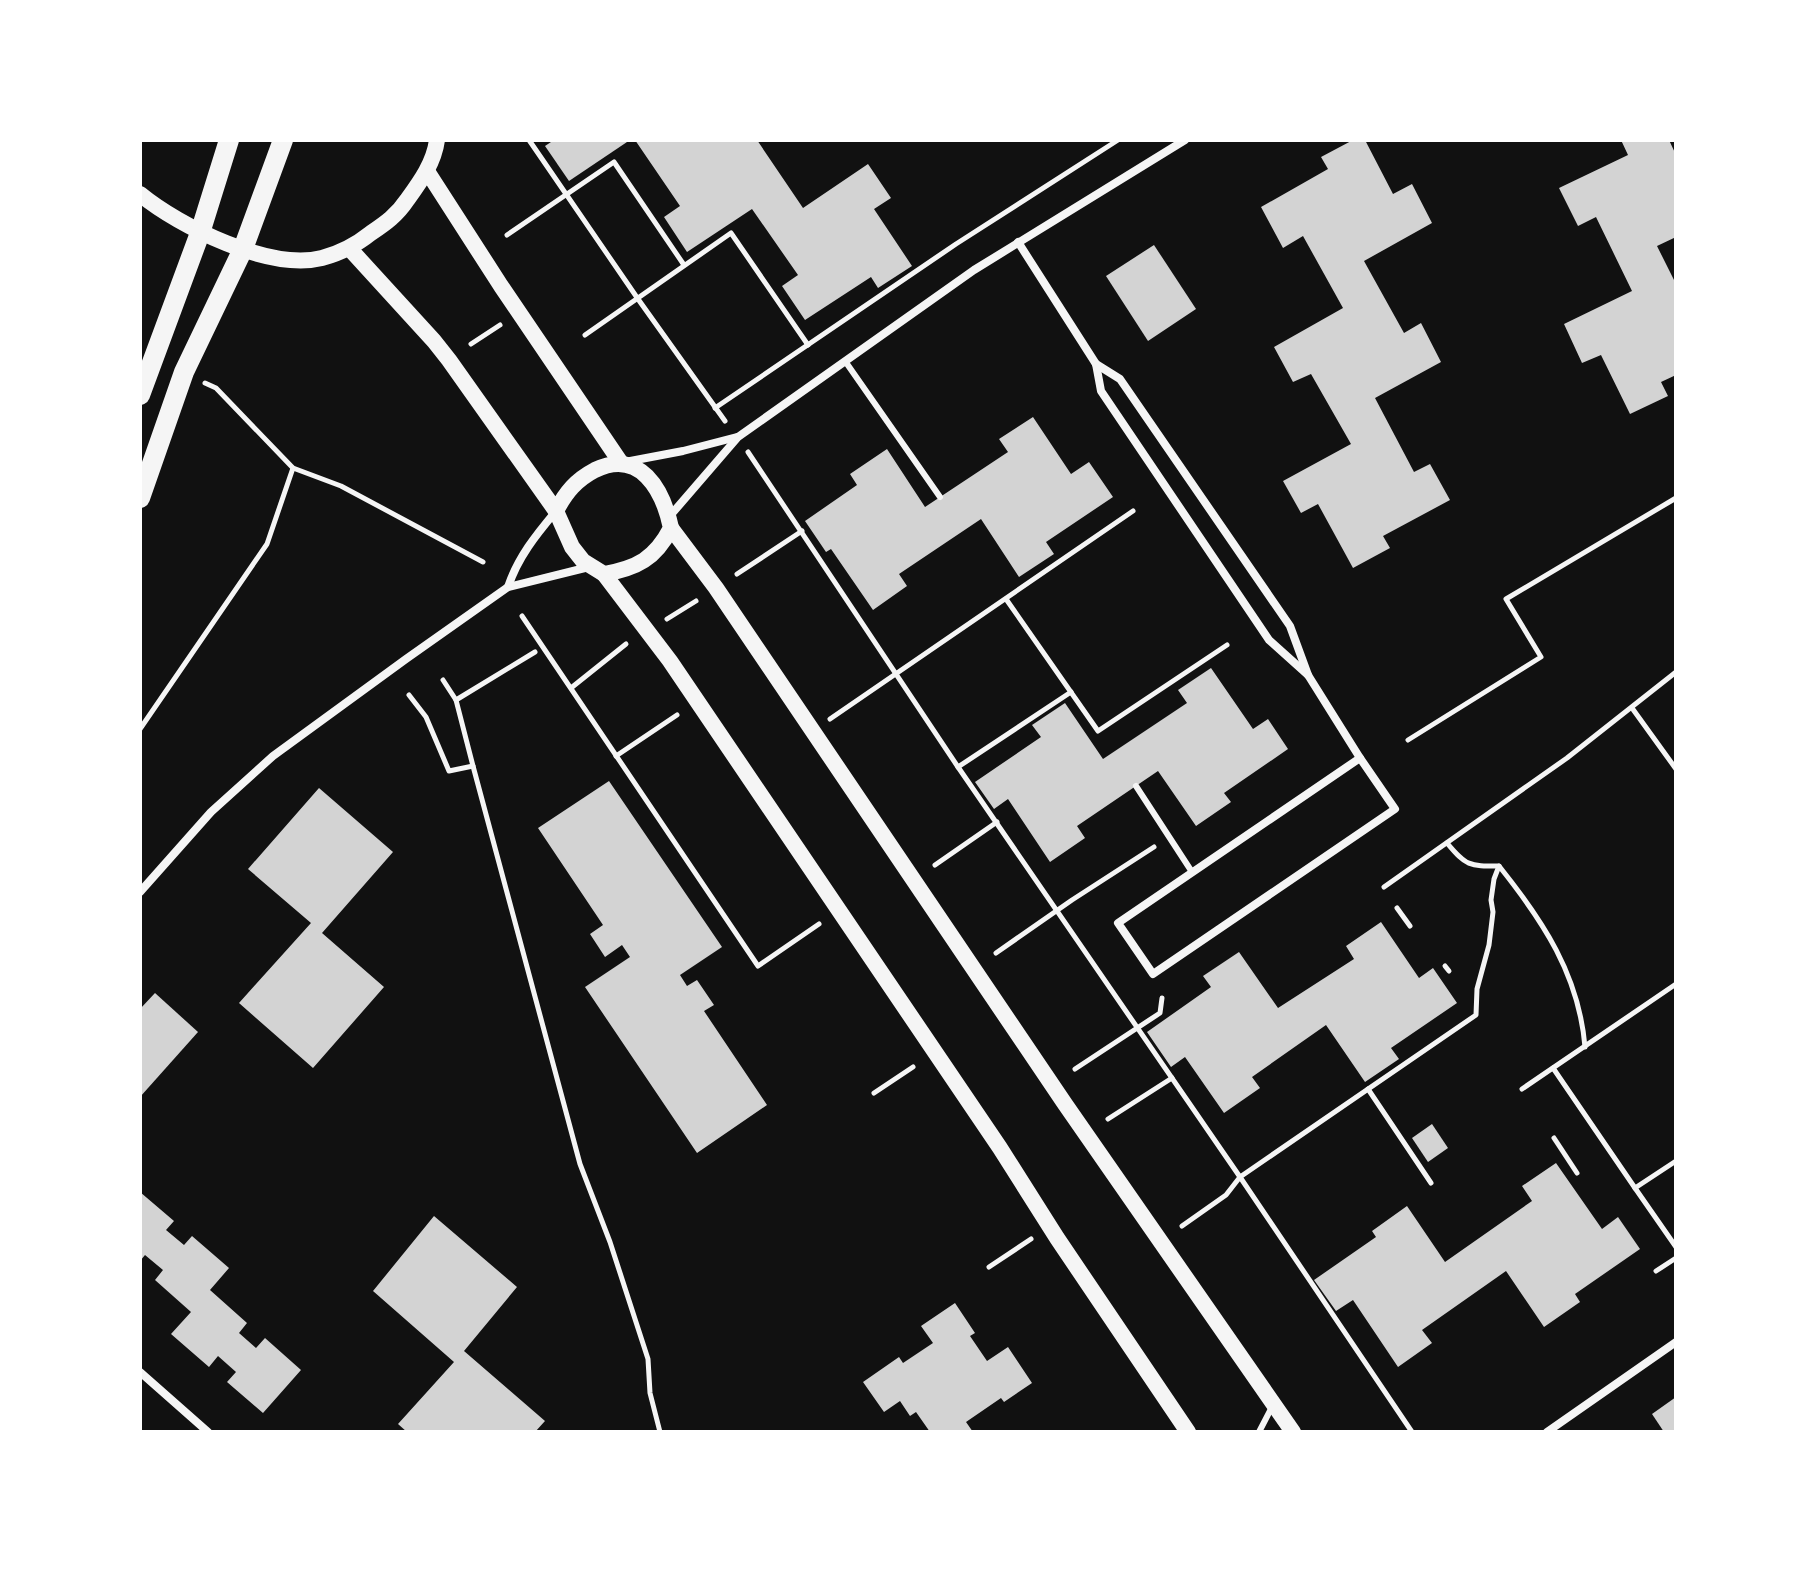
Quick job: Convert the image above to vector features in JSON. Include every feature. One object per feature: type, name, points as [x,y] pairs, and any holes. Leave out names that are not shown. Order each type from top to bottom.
[{"type":"main road","points":[[140,395],[200,233],[229,140]]},
{"type":"main road","points":[[140,498],[184,372],[243,249],[283,140]]},
{"type":"main road","points":[[140,194],[157,208],[200,233],[243,249],[281,259],[319,259],[350,249],[398,214],[427,171],[437,140]]},
{"type":"main road","points":[[427,171],[621,463]]},
{"type":"main road","points":[[350,249],[434,341],[556,511],[572,547],[583,561],[597,570],[679,674],[1188,1432]]},
{"type":"main road","points":[[556,511],[575,482],[604,466],[621,463],[639,469],[654,484],[664,502],[670,523],[1065,1104],[1293,1432]]},
{"type":"main road","points":[[597,570],[623,571],[643,561],[662,545],[670,523]]},
{"type":"street","points":[[670,523],[738,437],[974,270],[1185,140]]},
{"type":"street","points":[[1018,242],[1096,364],[1101,391],[1269,640],[1308,675]]},
{"type":"street","points":[[1096,364],[1120,379],[1290,626],[1308,675],[1395,809],[1153,974],[1118,923],[1360,758]]},
{"type":"street","points":[[621,463],[738,437]]},
{"type":"street","points":[[508,587],[514,568],[531,541],[556,511]]},
{"type":"street","points":[[140,892],[211,812],[273,756],[508,587],[597,570]]},
{"type":"street","points":[[1547,1432],[1676,1342]]},
{"type":"street","points":[[140,1372],[208,1432]]},
{"type":"lane","points":[[845,361],[940,497]]},
{"type":"lane","points":[[1136,786],[1192,872]]},
{"type":"lane","points":[[1259,1432],[1273,1404]]},
{"type":"path","points":[[529,140],[738,437],[958,767],[1412,1432]]},
{"type":"path","points":[[715,408],[956,244],[1118,140]]},
{"type":"path","points":[[507,235],[614,162],[684,265]]},
{"type":"path","points":[[585,335],[731,233],[808,345]]},
{"type":"path","points":[[471,344],[504,323]]},
{"type":"path","points":[[216,388],[293,468],[341,486],[483,562]]},
{"type":"path","points":[[140,729],[267,544],[293,468]]},
{"type":"path","points":[[1408,740],[1541,657],[1506,599],[1676,498]]},
{"type":"path","points":[[813,731],[1133,511]]},
{"type":"path","points":[[737,574],[802,531]]},
{"type":"path","points":[[662,622],[704,597]]},
{"type":"path","points":[[1006,599],[1098,731],[1227,645]]},
{"type":"path","points":[[522,616],[758,966],[819,924]]},
{"type":"path","points":[[571,688],[626,644]]},
{"type":"path","points":[[456,700],[535,652]]},
{"type":"path","points":[[1384,887],[1567,758],[1676,672]]},
{"type":"path","points":[[443,680],[456,700],[580,1164],[610,1242],[648,1359],[650,1393],[660,1432]]},
{"type":"path","points":[[958,767],[1071,692]]},
{"type":"path","points":[[409,695],[426,717],[449,771],[473,766]]},
{"type":"path","points":[[1632,708],[1676,769]]},
{"type":"path","points":[[616,756],[677,715]]},
{"type":"path","points":[[935,865],[997,822]]},
{"type":"path","points":[[1447,843],[1468,864],[1499,866],[1530,905],[1558,953],[1575,996],[1583,1024],[1585,1047]]},
{"type":"path","points":[[996,953],[1156,845],[1163,854]]},
{"type":"path","points":[[1182,1226],[1226,1195],[1240,1177],[1476,1015],[1477,989],[1489,945],[1493,912],[1491,900],[1499,866]]},
{"type":"path","points":[[1397,908],[1410,926]]},
{"type":"path","points":[[1522,1089],[1676,984]]},
{"type":"path","points":[[1075,1069],[1160,1013],[1162,998]]},
{"type":"path","points":[[874,1093],[913,1067]]},
{"type":"path","points":[[1553,1068],[1676,1247]]},
{"type":"path","points":[[1108,1119],[1172,1078]]},
{"type":"path","points":[[1368,1089],[1431,1183]]},
{"type":"path","points":[[1554,1138],[1577,1173]]},
{"type":"path","points":[[1635,1188],[1676,1161]]},
{"type":"path","points":[[989,1267],[1032,1239]]},
{"type":"path","points":[[1656,1271],[1676,1258]]},
{"type":"building","points":[[554,140],[630,140],[569,181],[545,146]]},
{"type":"building","points":[[635,140],[757,140],[803,208],[868,164],[891,198],[874,209],[912,266],[878,288],[871,277],[805,320],[782,286],[798,275],[752,209],[687,252],[664,217],[680,206]]},
{"type":"building","points":[[1353,140],[1365,140],[1393,194],[1412,184],[1432,223],[1364,261],[1404,333],[1421,323],[1441,362],[1375,398],[1414,472],[1430,464],[1450,500],[1383,536],[1390,548],[1353,568],[1318,504],[1301,513],[1283,481],[1351,444],[1311,374],[1293,382],[1274,347],[1343,308],[1303,236],[1283,248],[1261,207],[1328,169],[1321,157]]},
{"type":"building","points":[[1621,140],[1669,140],[1676,155],[1676,237],[1657,246],[1676,284],[1676,375],[1661,382],[1668,396],[1630,414],[1601,355],[1582,363],[1564,324],[1632,291],[1596,217],[1578,226],[1559,188],[1628,155]]},
{"type":"building","points":[[1154,245],[1196,309],[1148,341],[1106,276]]},
{"type":"building","points":[[1033,417],[1071,474],[1089,462],[1113,497],[1046,542],[1054,554],[1019,577],[981,519],[899,574],[907,586],[873,610],[831,549],[826,552],[805,521],[857,485],[850,474],[887,449],[925,507],[1008,452],[999,439]]},
{"type":"building","points":[[1211,668],[1253,729],[1268,719],[1288,749],[1224,793],[1231,802],[1196,826],[1158,771],[1077,826],[1085,838],[1050,862],[1008,799],[994,809],[975,782],[1041,737],[1032,725],[1065,703],[1103,759],[1187,703],[1178,690]]},
{"type":"building","points":[[609,781],[722,947],[680,975],[687,986],[697,980],[714,1005],[704,1011],[767,1105],[697,1153],[585,987],[630,957],[622,945],[605,957],[590,934],[603,925],[538,828]]},
{"type":"building","points":[[319,788],[393,852],[322,933],[384,987],[313,1068],[239,1003],[311,923],[248,869]]},
{"type":"building","points":[[1381,922],[1419,978],[1433,968],[1457,1003],[1391,1048],[1399,1059],[1365,1082],[1326,1025],[1252,1077],[1260,1088],[1224,1113],[1185,1057],[1171,1067],[1147,1032],[1211,987],[1203,976],[1239,952],[1278,1008],[1354,959],[1346,946]]},
{"type":"building","points":[[155,993],[198,1032],[140,1097],[140,1009]]},
{"type":"building","points":[[1432,1124],[1448,1148],[1428,1162],[1412,1138]]},
{"type":"building","points":[[1556,1163],[1602,1229],[1618,1217],[1640,1249],[1575,1294],[1580,1302],[1544,1327],[1506,1271],[1422,1330],[1432,1343],[1398,1367],[1353,1300],[1336,1311],[1314,1280],[1376,1237],[1372,1231],[1407,1206],[1445,1262],[1532,1201],[1522,1186]]},
{"type":"building","points":[[140,1192],[174,1221],[166,1230],[184,1245],[192,1236],[229,1268],[210,1290],[247,1323],[239,1333],[256,1348],[265,1338],[301,1370],[263,1413],[227,1382],[236,1372],[218,1356],[209,1367],[171,1334],[191,1312],[155,1280],[163,1270],[145,1255],[140,1261]]},
{"type":"building","points":[[434,1216],[517,1287],[464,1351],[545,1421],[535,1432],[407,1432],[398,1424],[454,1362],[373,1291]]},
{"type":"building","points":[[955,1303],[975,1333],[970,1336],[987,1361],[1008,1347],[1032,1383],[1004,1402],[1001,1398],[966,1422],[973,1432],[930,1432],[916,1412],[910,1416],[900,1401],[884,1412],[863,1382],[899,1357],[903,1363],[933,1343],[921,1326]]},
{"type":"building","points":[[1676,1397],[1676,1432],[1664,1432],[1652,1414]]}]
